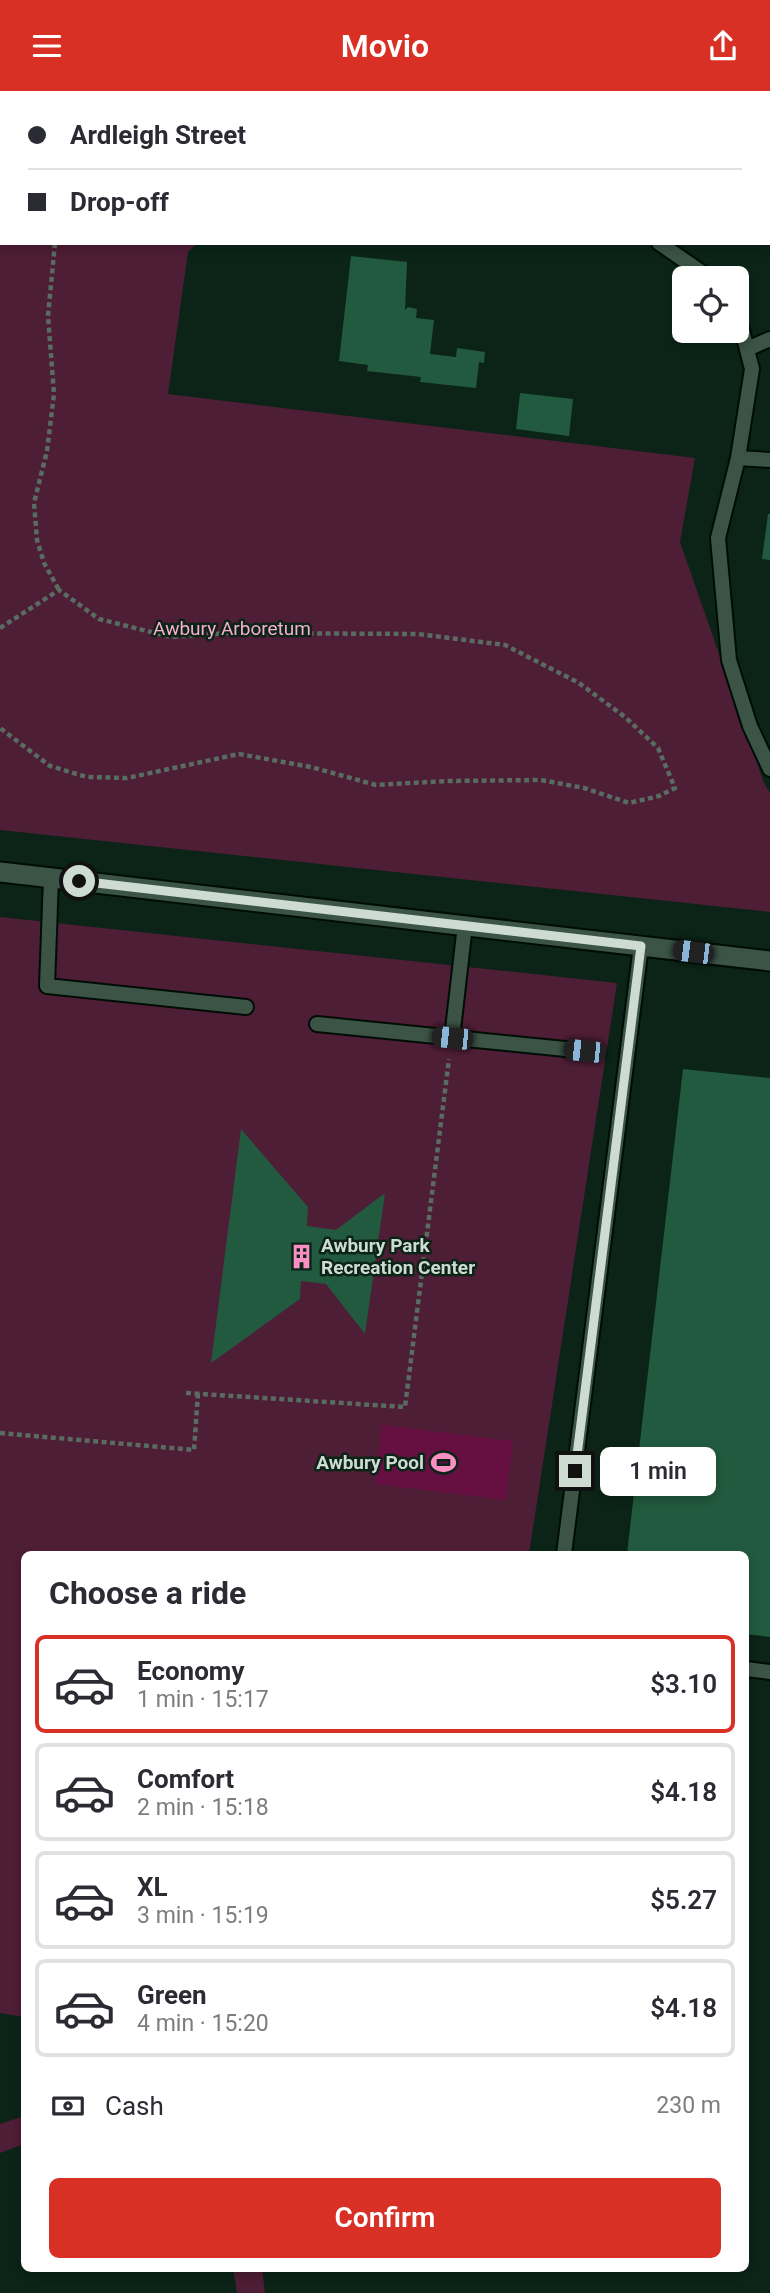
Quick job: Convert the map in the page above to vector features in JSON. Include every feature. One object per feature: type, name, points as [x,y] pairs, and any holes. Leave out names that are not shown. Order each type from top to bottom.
[{"type":"street","points":[[0,872],[770,961]]},
{"type":"lane","points":[[662,245],[693,266]]},
{"type":"lane","points":[[747,349],[770,339]]},
{"type":"lane","points":[[745,343],[752,369],[738,457],[719,538],[729,660],[750,726],[770,769]]},
{"type":"lane","points":[[738,457],[770,460]]},
{"type":"lane","points":[[51,878],[47,986],[246,1007]]},
{"type":"lane","points":[[452,1038],[465,925]]},
{"type":"lane","points":[[564,1551],[641,946]]},
{"type":"lane","points":[[317,1024],[584,1051]]},
{"type":"lane","points":[[749,1669],[770,1672]]},
{"type":"path","points":[[0,728],[50,766],[87,777],[127,778],[239,754],[311,767],[376,785],[541,780],[584,787],[629,803],[659,796],[675,788],[658,748],[625,717],[579,683],[505,645],[405,633],[228,633],[171,637],[99,619],[59,590],[44,563],[37,540],[34,503],[47,451],[54,394],[48,316],[55,245]]},
{"type":"path","points":[[0,628],[59,590]]},
{"type":"path","points":[[186,1393],[405,1407],[452,1038]]},
{"type":"path","points":[[0,1433],[194,1450],[198,1393]]},
{"type":"green space","name":"Awbury Arboretum","points":[[0,245],[195,245],[188,252],[168,394],[695,458],[680,542],[764,783],[770,793],[770,912],[0,830]]},
{"type":"green space","points":[[0,917],[617,983],[529,1551],[21,1551],[21,2016],[0,2013]]},
{"type":"green space","points":[[21,2117],[21,2145],[0,2153],[0,2124]]},
{"type":"green space","points":[[234,2272],[262,2272],[265,2293],[237,2293]]},
{"type":"shaded area","name":"Awbury Pool","points":[[382,1425],[513,1441],[506,1500],[375,1484]]},
{"type":"building","points":[[351,256],[407,262],[405,310],[408,307],[417,309],[416,318],[434,320],[430,354],[456,357],[457,348],[485,352],[484,363],[479,362],[476,388],[420,382],[421,377],[367,371],[368,365],[339,361]]},
{"type":"building","points":[[520,393],[573,399],[569,436],[516,429]]},
{"type":"building","points":[[770,514],[770,560],[762,559]]},
{"type":"building","points":[[683,1069],[770,1078],[770,1637],[749,1634],[749,1551],[627,1551]]},
{"type":"building","name":"Awbury Park Recreation Center","points":[[241,1129],[308,1207],[307,1226],[336,1230],[385,1193],[365,1334],[326,1284],[301,1281],[300,1299],[211,1363]]},
{"type":"place","name":"Awbury Park Recreation Center","points":[[301,1256]]},
{"type":"place","name":"Awbury Pool","points":[[444,1462]]},
{"type":"route","points":[[79,881],[641,946],[575,1471]]}]
